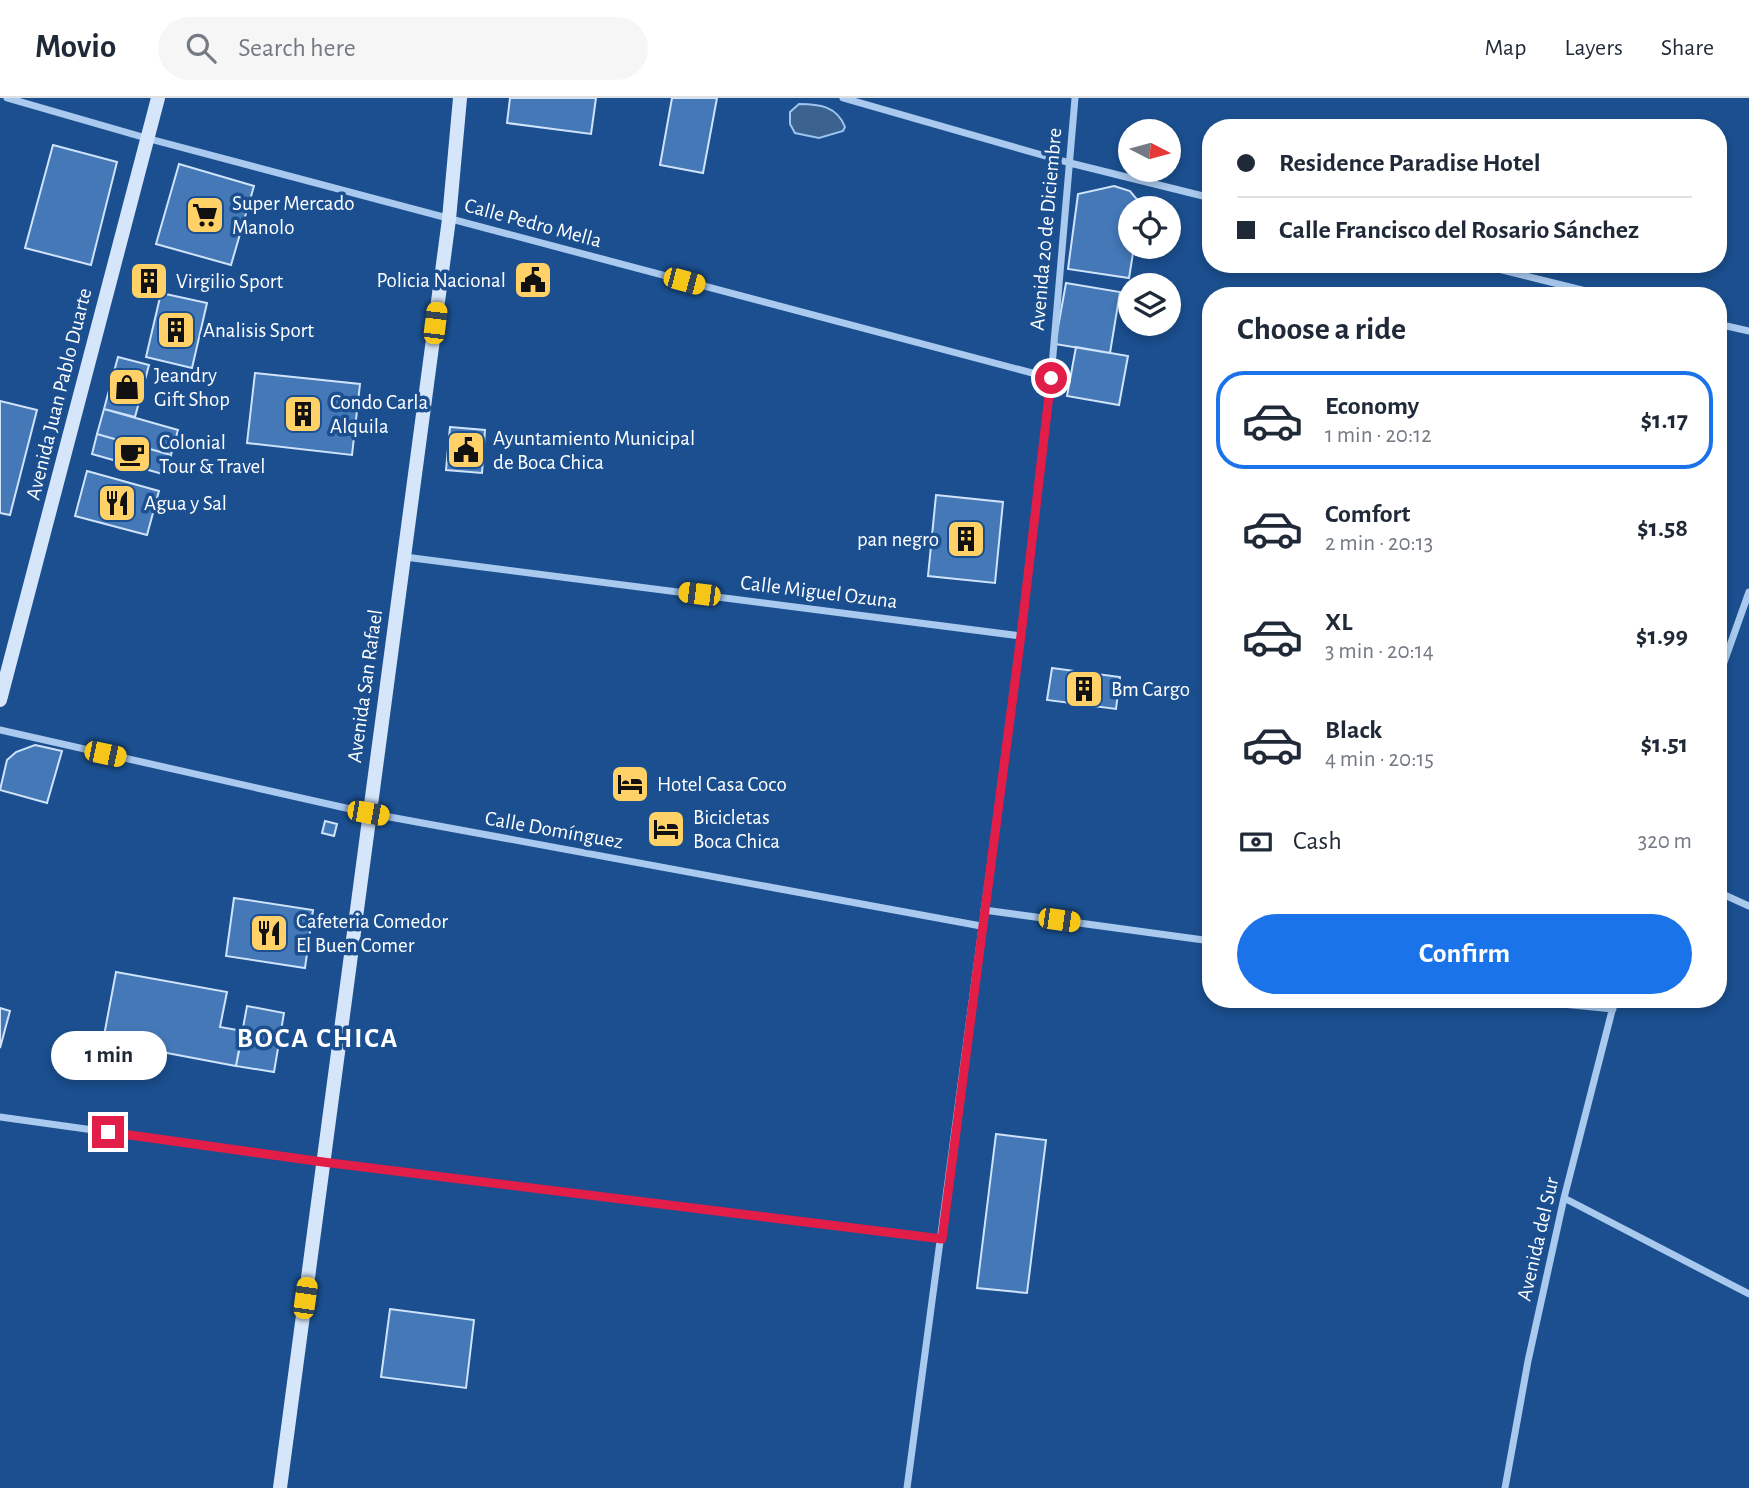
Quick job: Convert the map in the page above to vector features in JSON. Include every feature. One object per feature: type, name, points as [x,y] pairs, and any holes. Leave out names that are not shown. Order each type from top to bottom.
[{"type":"street","name":"Calle Pedro Mella","points":[[7,98],[146,138],[1051,378]]},
{"type":"street","name":"Avenida Juan Pablo Duarte","points":[[0,700],[158,98]]},
{"type":"street","name":"Avenida San Rafael","points":[[279,1488],[449,219],[460,98]]},
{"type":"street","points":[[843,98],[1070,163],[1202,196]]},
{"type":"street","name":"Avenida 20 de Diciembre","points":[[907,1488],[1021,635],[1051,378],[1075,98]]},
{"type":"street","points":[[1514,273],[1570,287]]},
{"type":"street","points":[[1727,326],[1749,331]]},
{"type":"street","name":"Calle Miguel Ozuna","points":[[405,556],[1021,635]]},
{"type":"street","points":[[1727,654],[1749,592]]},
{"type":"street","name":"Calle Domínguez","points":[[0,730],[368,813],[981,926]]},
{"type":"street","points":[[1727,896],[1749,906]]},
{"type":"street","points":[[984,909],[1202,940]]},
{"type":"street","points":[[1603,1008],[1613,1009]]},
{"type":"street","name":"Avenida del Sur","points":[[1505,1488],[1528,1361],[1564,1198],[1613,1009]]},
{"type":"street","points":[[0,1117],[323,1162],[942,1239]]},
{"type":"street","points":[[1564,1198],[1749,1294]]},
{"type":"water","points":[[799,104],[832,110],[842,120],[845,127],[843,131],[819,138],[795,133],[790,124],[790,112]]},
{"type":"building","points":[[510,98],[596,98],[591,134],[507,123]]},
{"type":"building","points":[[672,98],[717,98],[703,173],[660,165]]},
{"type":"building","points":[[53,145],[117,162],[91,265],[25,248]]},
{"type":"building","name":"Super Mercado Manolo","points":[[179,164],[254,186],[231,265],[156,244]]},
{"type":"building","points":[[1114,186],[1130,191],[1134,196],[1118,196],[1118,259],[1132,259],[1130,273],[1118,273],[1118,276],[1068,269],[1078,194]]},
{"type":"building","name":"Virgilio Sport","points":[[139,264],[166,271],[159,299],[132,291]]},
{"type":"building","points":[[1066,283],[1118,292],[1110,353],[1055,344]]},
{"type":"building","name":"Analisis Sport","points":[[161,293],[207,303],[192,368],[146,357]]},
{"type":"building","points":[[1076,347],[1128,356],[1119,405],[1067,396]]},
{"type":"building","name":"Jeandry Gift Shop","points":[[118,357],[149,365],[135,417],[104,409]]},
{"type":"building","name":"Condo Carla Alquila","points":[[255,373],[360,384],[352,455],[247,443]]},
{"type":"building","points":[[0,401],[37,410],[10,515],[0,513]]},
{"type":"building","points":[[104,409],[178,430],[171,455],[97,434]]},
{"type":"building","name":"Ayuntamiento Municipal de Boca Chica","points":[[450,427],[485,430],[482,473],[446,470]]},
{"type":"building","name":"Colonial Tour & Travel","points":[[97,434],[171,455],[166,475],[92,454]]},
{"type":"building","name":"Agua y Sal","points":[[87,471],[159,491],[147,535],[75,516]]},
{"type":"building","name":"pan negro","points":[[936,495],[1003,502],[995,583],[928,576]]},
{"type":"building","name":"Bm Cargo","points":[[1052,668],[1120,677],[1116,709],[1047,700]]},
{"type":"building","points":[[35,745],[62,751],[47,803],[0,790],[7,760],[16,752]]},
{"type":"building","points":[[325,821],[337,824],[334,836],[322,833]]},
{"type":"building","name":"Cafeteria Comedor El Buen Comer","points":[[234,898],[313,910],[305,968],[226,956]]},
{"type":"building","points":[[116,972],[227,992],[220,1027],[243,1031],[236,1066],[103,1041]]},
{"type":"building","points":[[247,1006],[284,1013],[274,1072],[236,1066]]},
{"type":"building","points":[[0,1008],[10,1011],[0,1048]]},
{"type":"building","points":[[996,1134],[1046,1140],[1027,1293],[977,1288]]},
{"type":"building","points":[[390,1309],[474,1320],[466,1388],[381,1377]]},
{"type":"place","name":"Super Mercado Manolo","points":[[205,215]]},
{"type":"place","name":"Policia Nacional","points":[[533,280]]},
{"type":"place","name":"Virgilio Sport","points":[[149,281]]},
{"type":"place","name":"Analisis Sport","points":[[176,330]]},
{"type":"place","name":"Jeandry Gift Shop","points":[[127,387]]},
{"type":"place","name":"Condo Carla Alquila","points":[[303,414]]},
{"type":"place","name":"Ayuntamiento Municipal de Boca Chica","points":[[466,450]]},
{"type":"place","name":"Colonial Tour & Travel","points":[[132,454]]},
{"type":"place","name":"Agua y Sal","points":[[117,503]]},
{"type":"place","name":"pan negro","points":[[966,539]]},
{"type":"place","name":"Bm Cargo","points":[[1084,689]]},
{"type":"place","name":"Hotel Casa Coco","points":[[630,784]]},
{"type":"place","name":"Bicicletas Boca Chica","points":[[666,829]]},
{"type":"place","name":"Cafeteria Comedor El Buen Comer","points":[[269,933]]},
{"type":"district","name":"BOCA CHICA","points":[[318,1039]]},
{"type":"route","points":[[108,1132],[323,1162],[942,1239],[1021,635],[1051,378]]}]
